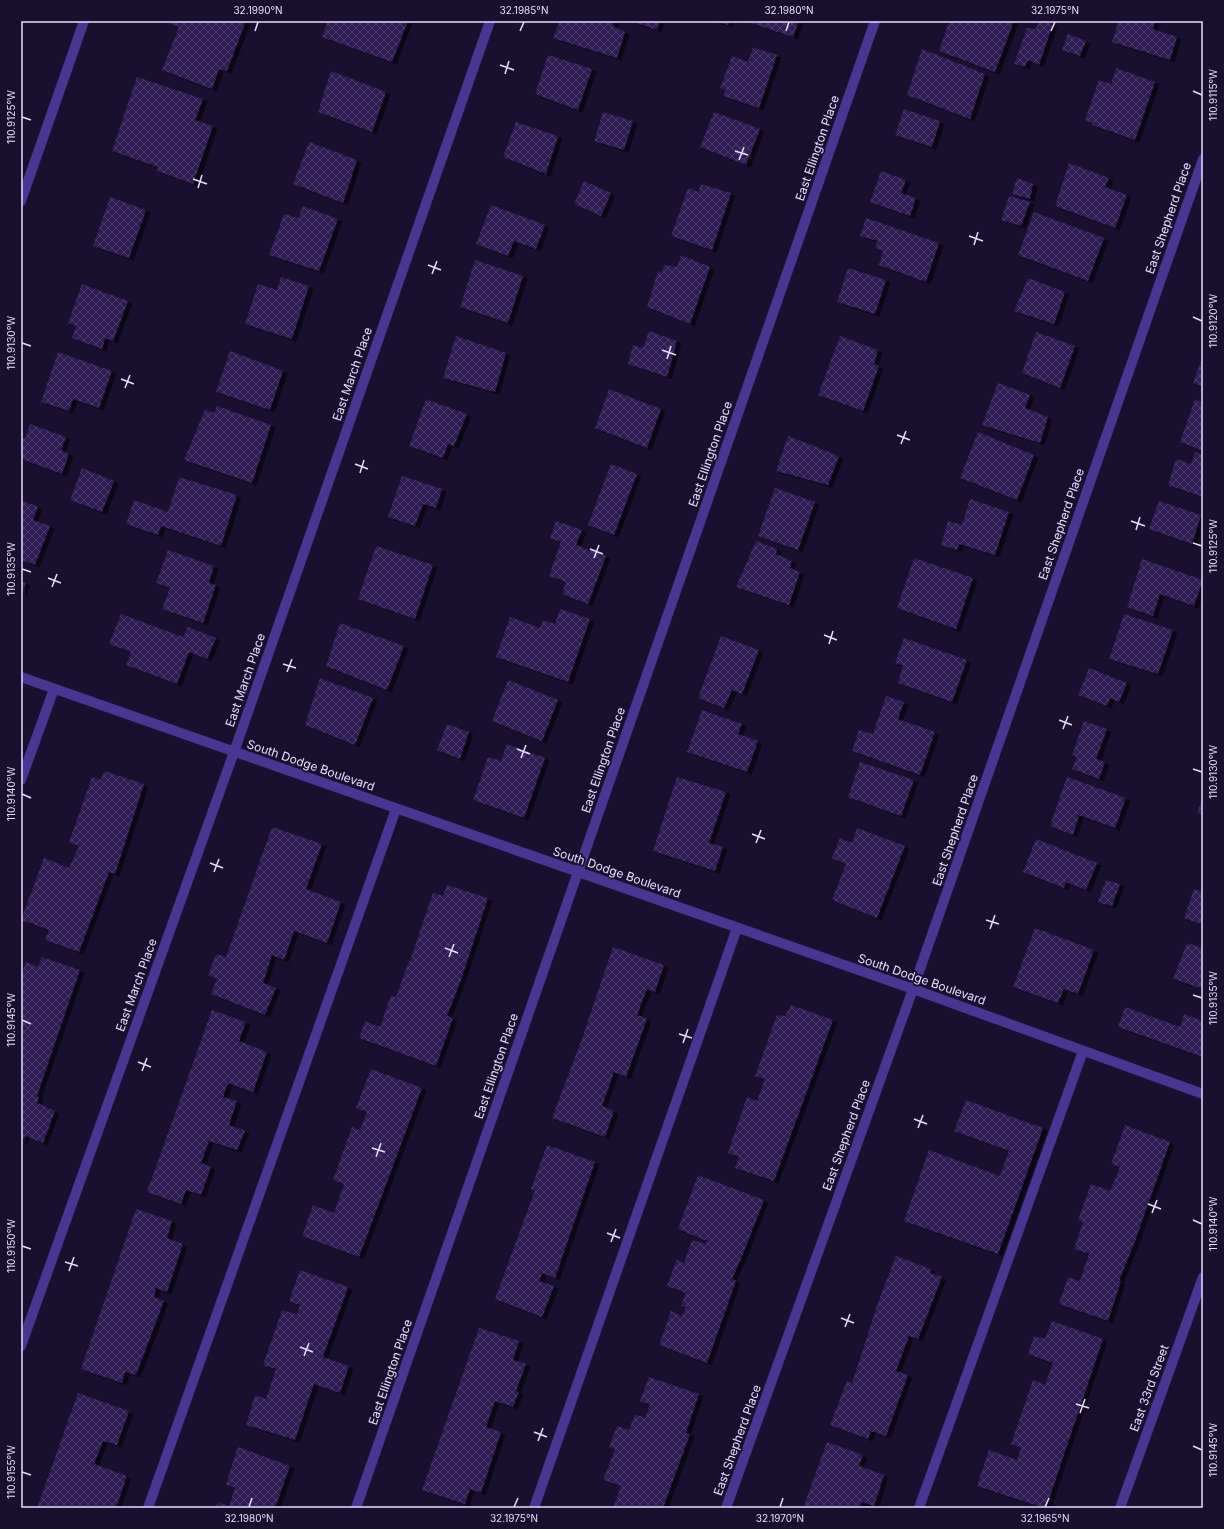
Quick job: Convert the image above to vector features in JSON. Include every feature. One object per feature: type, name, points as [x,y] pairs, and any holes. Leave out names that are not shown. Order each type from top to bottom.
[{"type":"street","points":[[21,202],[84,21]]},
{"type":"street","name":"East March Place","points":[[21,1346],[234,752],[490,21]]},
{"type":"street","name":"East Ellington Place","points":[[356,1508],[875,21]]},
{"type":"street","name":"East Shepherd Place","points":[[726,1508],[912,989],[1203,159]]},
{"type":"street","name":"South Dodge Boulevard","points":[[21,677],[912,989],[1203,1094]]},
{"type":"street","points":[[21,780],[54,689]]},
{"type":"street","points":[[148,1508],[396,809]]},
{"type":"street","points":[[534,1508],[737,928]]},
{"type":"street","points":[[919,1508],[1083,1050]]},
{"type":"street","name":"East 33rd Street","points":[[1120,1508],[1203,1277]]},
{"type":"building","points":[[171,21],[246,21],[227,71],[219,69],[212,89],[162,70],[179,27],[170,24]]},
{"type":"building","points":[[328,21],[408,21],[392,62],[322,37]]},
{"type":"building","points":[[560,21],[614,21],[613,26],[625,32],[617,58],[553,38]]},
{"type":"building","points":[[631,21],[660,21],[657,30]]},
{"type":"building","points":[[714,21],[729,21],[728,25]]},
{"type":"building","points":[[752,21],[799,21],[793,37],[751,23]]},
{"type":"building","points":[[949,21],[1014,21],[995,72],[939,51]]},
{"type":"building","points":[[1039,21],[1053,24],[1039,65],[1028,60],[1025,67],[1014,64],[1027,28],[1036,29]]},
{"type":"building","points":[[1114,21],[1155,21],[1153,29],[1177,37],[1170,60],[1112,42],[1118,23]]},
{"type":"building","points":[[1068,34],[1086,41],[1080,56],[1062,50]]},
{"type":"building","points":[[753,47],[777,55],[759,108],[723,96],[726,90],[720,88],[732,56],[748,62]]},
{"type":"building","points":[[922,49],[985,74],[970,119],[907,95]]},
{"type":"building","points":[[548,55],[592,69],[578,110],[535,94]]},
{"type":"building","points":[[1116,68],[1155,82],[1135,140],[1092,125],[1093,123],[1085,120],[1099,80],[1111,84]]},
{"type":"building","points":[[331,71],[386,92],[372,132],[318,112]]},
{"type":"building","points":[[137,77],[203,99],[195,120],[213,126],[193,184],[157,171],[158,167],[112,151]]},
{"type":"building","points":[[904,109],[940,121],[932,147],[895,135]]},
{"type":"building","points":[[603,112],[633,121],[624,150],[594,141]]},
{"type":"building","points":[[714,112],[760,129],[746,165],[700,147]]},
{"type":"building","points":[[516,122],[558,136],[546,174],[503,157]]},
{"type":"building","points":[[309,142],[357,160],[343,203],[293,184]]},
{"type":"building","points":[[1069,163],[1109,178],[1105,187],[1127,195],[1115,228],[1055,206]]},
{"type":"building","points":[[881,171],[906,180],[901,193],[916,198],[910,216],[870,202]]},
{"type":"building","points":[[1017,178],[1033,184],[1030,199],[1012,194]]},
{"type":"building","points":[[584,181],[611,193],[601,216],[574,204]]},
{"type":"building","points":[[701,184],[731,193],[712,250],[671,236],[688,188],[698,192]]},
{"type":"building","points":[[1009,196],[1030,202],[1021,226],[1001,220]]},
{"type":"building","points":[[110,197],[146,210],[129,258],[93,246]]},
{"type":"building","points":[[491,205],[545,225],[536,249],[514,241],[508,256],[476,244]]},
{"type":"building","points":[[303,206],[338,219],[319,271],[269,255],[284,214],[298,218]]},
{"type":"building","points":[[1034,212],[1104,238],[1088,281],[1018,255]]},
{"type":"building","points":[[866,218],[939,243],[926,282],[879,265],[883,251],[875,248],[878,241],[860,236]]},
{"type":"building","points":[[681,255],[710,267],[690,324],[647,307],[658,271],[662,272],[664,265],[677,267]]},
{"type":"building","points":[[475,260],[523,276],[508,323],[460,307]]},
{"type":"building","points":[[848,268],[886,280],[875,314],[837,302]]},
{"type":"building","points":[[281,277],[309,286],[292,339],[245,324],[258,284],[277,290]]},
{"type":"building","points":[[1028,278],[1065,292],[1054,324],[1014,311]]},
{"type":"building","points":[[82,284],[128,301],[113,341],[105,338],[102,349],[72,338],[76,326],[68,323]]},
{"type":"building","points":[[649,331],[677,341],[667,377],[628,364],[633,345],[643,348]]},
{"type":"building","points":[[1036,332],[1075,346],[1060,388],[1022,373]]},
{"type":"building","points":[[456,336],[506,353],[495,392],[443,378]]},
{"type":"building","points":[[840,336],[878,350],[874,364],[879,366],[863,411],[818,395]]},
{"type":"building","points":[[230,351],[283,371],[270,410],[216,392]]},
{"type":"building","points":[[58,352],[112,371],[99,408],[73,399],[69,411],[41,402]]},
{"type":"building","points":[[1203,355],[1203,387],[1193,383]]},
{"type":"building","points":[[998,383],[1030,395],[1025,408],[1048,417],[1040,443],[982,425]]},
{"type":"building","points":[[609,389],[661,409],[647,448],[595,428]]},
{"type":"building","points":[[426,399],[467,414],[454,446],[448,444],[443,458],[409,446]]},
{"type":"building","points":[[1195,399],[1203,403],[1203,451],[1180,442]]},
{"type":"building","points":[[217,406],[271,425],[252,483],[184,460],[205,410],[214,413]]},
{"type":"building","points":[[30,424],[66,437],[61,450],[69,454],[62,474],[21,459],[21,437],[25,439]]},
{"type":"building","points":[[978,432],[1034,455],[1017,500],[960,478]]},
{"type":"building","points":[[788,436],[839,456],[828,485],[776,471]]},
{"type":"building","points":[[1195,452],[1203,455],[1203,497],[1168,485],[1176,459],[1191,464]]},
{"type":"building","points":[[611,464],[637,474],[614,535],[588,525]]},
{"type":"building","points":[[82,468],[114,481],[102,512],[70,500]]},
{"type":"building","points":[[402,476],[442,489],[436,508],[423,504],[415,526],[388,517]]},
{"type":"building","points":[[179,477],[237,495],[221,546],[161,526],[158,535],[126,524],[134,500],[168,512]]},
{"type":"building","points":[[775,488],[815,502],[798,550],[758,536]]},
{"type":"building","points":[[970,499],[1009,512],[995,555],[959,544],[957,550],[941,545],[948,521],[962,525]]},
{"type":"building","points":[[21,500],[38,507],[33,520],[50,526],[35,565],[21,560]]},
{"type":"building","points":[[1159,501],[1201,515],[1192,544],[1149,529]]},
{"type":"building","points":[[556,521],[582,530],[576,545],[606,556],[588,604],[562,594],[566,582],[549,576],[561,542],[550,538]]},
{"type":"building","points":[[756,541],[777,549],[776,554],[792,561],[790,568],[800,572],[789,605],[736,587]]},
{"type":"building","points":[[376,546],[433,565],[415,619],[358,599]]},
{"type":"building","points":[[168,550],[214,566],[209,583],[216,585],[203,623],[162,609],[170,588],[156,583]]},
{"type":"building","points":[[914,558],[973,578],[956,629],[897,608]]},
{"type":"building","points":[[1142,559],[1203,580],[1194,606],[1160,594],[1153,616],[1127,607]]},
{"type":"building","points":[[21,581],[26,583],[21,596]]},
{"type":"building","points":[[560,609],[590,619],[568,682],[496,657],[510,617],[540,628],[543,620],[555,624]]},
{"type":"building","points":[[121,614],[183,637],[188,627],[216,638],[207,659],[189,652],[177,684],[126,665],[131,652],[109,644]]},
{"type":"building","points":[[1124,614],[1173,630],[1158,674],[1109,659]]},
{"type":"building","points":[[340,623],[404,646],[387,690],[326,666]]},
{"type":"building","points":[[721,636],[759,650],[742,694],[732,690],[724,708],[698,698]]},
{"type":"building","points":[[904,638],[967,660],[952,702],[898,683],[903,665],[895,663]]},
{"type":"building","points":[[1089,668],[1127,683],[1119,702],[1110,698],[1107,706],[1078,695]]},
{"type":"building","points":[[320,678],[373,698],[355,745],[305,725]]},
{"type":"building","points":[[508,680],[558,700],[542,741],[492,721]]},
{"type":"building","points":[[886,696],[904,702],[898,719],[935,732],[920,775],[852,751],[859,730],[873,734]]},
{"type":"building","points":[[702,710],[742,724],[738,734],[758,741],[747,772],[687,752]]},
{"type":"building","points":[[1084,721],[1107,729],[1096,759],[1105,762],[1099,779],[1072,769],[1077,757],[1072,755]]},
{"type":"building","points":[[447,724],[469,732],[460,759],[437,750]]},
{"type":"building","points":[[507,744],[545,758],[524,818],[473,800],[488,757],[501,761]]},
{"type":"building","points":[[860,762],[914,780],[901,816],[848,797]]},
{"type":"building","points":[[104,771],[144,784],[115,874],[109,872],[79,952],[45,940],[49,930],[21,920],[44,858],[69,868],[79,846],[69,842],[92,777],[101,780]]},
{"type":"building","points":[[677,777],[726,792],[709,843],[723,847],[715,871],[653,851]]},
{"type":"building","points":[[1067,777],[1126,798],[1115,828],[1079,815],[1073,835],[1050,826]]},
{"type":"building","points":[[1203,796],[1203,815],[1197,813]]},
{"type":"building","points":[[272,827],[322,844],[306,889],[341,902],[327,943],[294,931],[284,960],[272,955],[263,983],[276,988],[265,1015],[211,994],[217,979],[208,975],[216,954],[226,957]]},
{"type":"building","points":[[857,828],[905,846],[877,918],[832,900],[846,864],[832,858],[840,838],[852,843]]},
{"type":"building","points":[[1036,839],[1097,863],[1086,890],[1066,882],[1064,888],[1023,872]]},
{"type":"building","points":[[1106,880],[1120,884],[1112,906],[1098,902]]},
{"type":"building","points":[[447,885],[488,898],[461,980],[447,1016],[453,1018],[436,1066],[359,1038],[365,1021],[380,1027],[391,995],[396,997],[433,893],[443,896]]},
{"type":"building","points":[[1194,889],[1203,892],[1203,925],[1184,918]]},
{"type":"building","points":[[1035,928],[1094,950],[1078,994],[1064,989],[1058,1003],[1013,987]]},
{"type":"building","points":[[1187,943],[1203,948],[1203,989],[1173,979]]},
{"type":"building","points":[[613,947],[664,965],[655,992],[647,989],[637,1015],[647,1019],[626,1077],[614,1072],[602,1106],[614,1111],[605,1137],[552,1118],[583,1036]]},
{"type":"building","points":[[42,957],[80,970],[37,1096],[39,1097],[37,1103],[55,1111],[43,1143],[25,1136],[21,1143],[21,976],[26,962],[38,967]]},
{"type":"building","points":[[791,1005],[833,1020],[774,1181],[735,1168],[739,1157],[728,1153],[747,1097],[757,1101],[765,1079],[755,1076],[777,1015],[785,1016]]},
{"type":"building","points":[[1125,1007],[1180,1027],[1184,1014],[1203,1021],[1203,1057],[1118,1027]]},
{"type":"building","points":[[212,1010],[246,1022],[239,1041],[267,1052],[253,1092],[228,1083],[223,1097],[237,1101],[229,1125],[245,1131],[237,1150],[209,1141],[201,1163],[211,1167],[201,1195],[186,1190],[181,1204],[147,1192]]},
{"type":"building","points":[[371,1069],[422,1088],[359,1257],[302,1236],[313,1205],[334,1213],[344,1184],[333,1180],[352,1127],[360,1130],[367,1112],[356,1108]]},
{"type":"building","points":[[966,1100],[1043,1128],[998,1254],[904,1221],[929,1150],[1000,1176],[1009,1151],[954,1131]]},
{"type":"building","points":[[1125,1125],[1170,1142],[1135,1241],[1119,1281],[1121,1281],[1108,1321],[1059,1304],[1068,1277],[1080,1281],[1089,1254],[1074,1249],[1083,1222],[1078,1220],[1091,1184],[1110,1191],[1120,1167],[1111,1164]]},
{"type":"building","points":[[547,1145],[595,1162],[555,1278],[542,1273],[539,1281],[554,1286],[542,1317],[495,1299],[535,1190],[531,1189]]},
{"type":"building","points":[[698,1175],[764,1200],[732,1279],[736,1281],[707,1363],[659,1345],[671,1311],[682,1316],[686,1307],[681,1306],[686,1293],[667,1286],[677,1259],[684,1263],[692,1240],[706,1244],[707,1241],[678,1229]]},
{"type":"building","points":[[136,1209],[172,1221],[167,1238],[183,1244],[167,1292],[156,1288],[154,1297],[164,1301],[136,1375],[125,1372],[122,1383],[81,1369]]},
{"type":"building","points":[[896,1256],[931,1269],[930,1273],[942,1277],[918,1339],[909,1336],[896,1371],[908,1375],[886,1436],[871,1431],[868,1439],[830,1425],[847,1381],[852,1383],[879,1300]]},
{"type":"building","points":[[300,1270],[348,1287],[323,1357],[349,1366],[340,1393],[314,1384],[295,1440],[246,1425],[255,1395],[266,1399],[276,1369],[263,1365],[282,1310],[297,1314],[300,1305],[289,1301]]},
{"type":"building","points":[[1052,1321],[1103,1339],[1046,1508],[1044,1508],[977,1486],[989,1450],[1017,1460],[1021,1448],[1011,1444],[1033,1380],[1045,1385],[1053,1363],[1028,1354],[1034,1336],[1045,1339]]},
{"type":"building","points":[[479,1328],[519,1341],[513,1360],[526,1364],[516,1391],[519,1392],[513,1407],[495,1401],[486,1427],[501,1432],[481,1493],[470,1489],[465,1504],[422,1490]]},
{"type":"building","points":[[649,1377],[699,1394],[686,1433],[690,1434],[663,1508],[613,1508],[621,1486],[603,1480],[615,1449],[609,1447],[617,1426],[629,1430],[635,1414],[645,1418],[650,1405],[640,1401]]},
{"type":"building","points":[[78,1393],[129,1411],[117,1445],[103,1441],[94,1464],[127,1476],[116,1508],[37,1508]]},
{"type":"building","points":[[827,1442],[863,1455],[859,1466],[884,1475],[874,1506],[862,1502],[860,1508],[803,1508]]},
{"type":"building","points":[[238,1447],[290,1466],[275,1508],[215,1508],[218,1502],[229,1506],[235,1488],[226,1484]]}]
